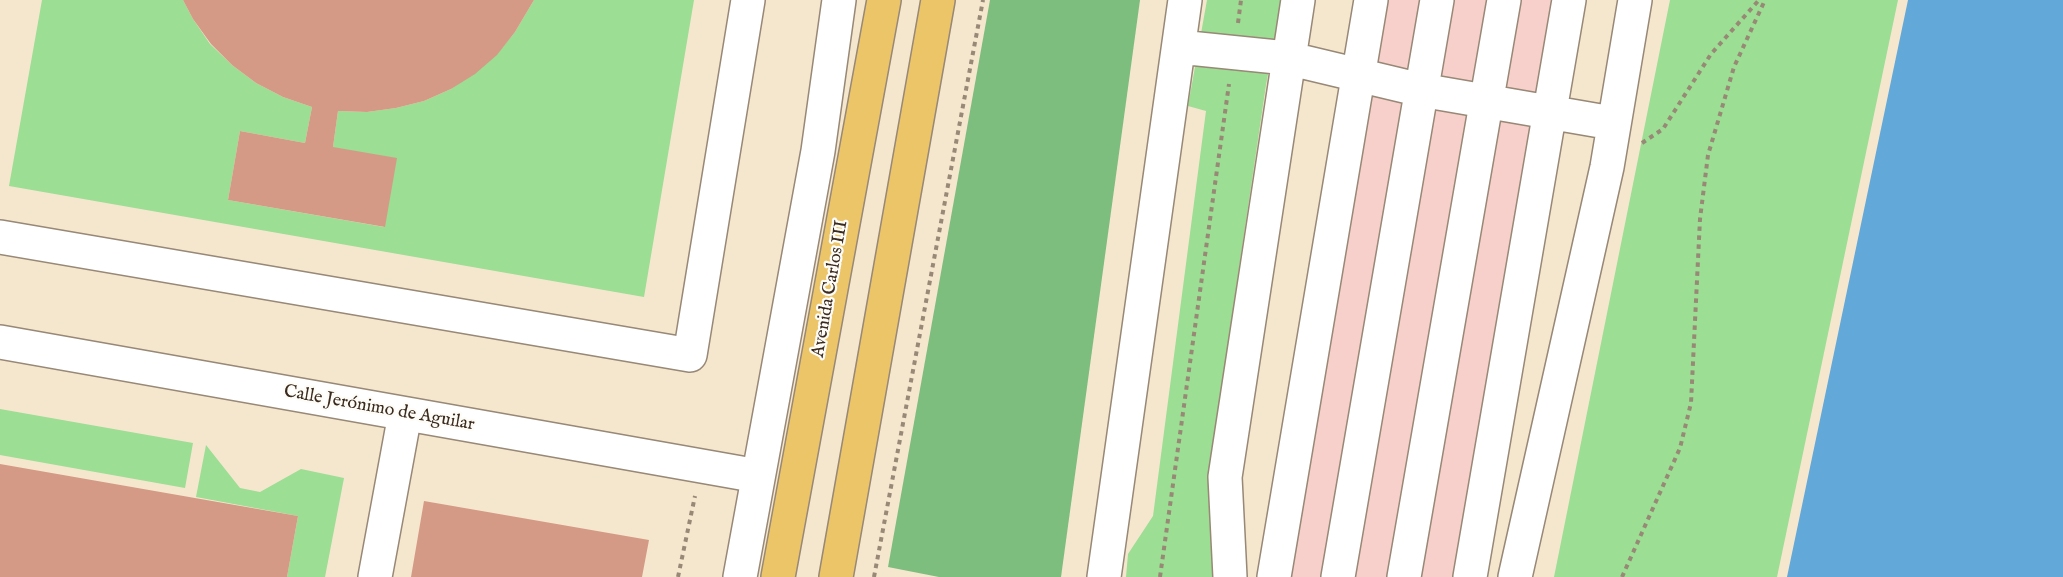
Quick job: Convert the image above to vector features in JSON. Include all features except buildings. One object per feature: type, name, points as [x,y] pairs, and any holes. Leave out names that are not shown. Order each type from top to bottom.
[{"type":"main road","name":"Avenida Carlos III","points":[[778,577],[884,0]]},
{"type":"main road","points":[[836,577],[938,1]]},
{"type":"street","points":[[0,237],[690,355],[748,0]]},
{"type":"street","points":[[740,577],[818,151],[839,0]]},
{"type":"street","points":[[1104,577],[1185,0]]},
{"type":"street","points":[[1230,577],[1225,477],[1287,58],[1298,0]]},
{"type":"street","points":[[1274,577],[1371,0]]},
{"type":"street","points":[[1338,577],[1437,0]]},
{"type":"street","points":[[1404,577],[1504,0]]},
{"type":"street","points":[[1470,577],[1569,0]]},
{"type":"street","points":[[1515,577],[1607,167],[1612,123],[1635,0]]},
{"type":"street","points":[[1179,47],[1287,58],[1358,77],[1421,90],[1612,123]]},
{"type":"street","name":"Calle Jerónimo de Aguilar","points":[[0,342],[758,476]]},
{"type":"street","points":[[375,577],[405,414]]},
{"type":"path","points":[[874,577],[983,0]]},
{"type":"path","points":[[1160,577],[1241,0]]},
{"type":"path","points":[[1634,149],[1663,129],[1711,54],[1759,0]]},
{"type":"path","points":[[1622,577],[1680,448],[1691,403],[1700,230],[1708,155],[1734,67],[1765,0]]},
{"type":"path","points":[[678,577],[701,466]]},
{"type":"shaded area","points":[[1372,0],[1568,0],[1468,577],[1271,577]]},
{"type":"green space","points":[[42,0],[183,0],[210,44],[232,65],[256,83],[283,97],[312,107],[305,143],[240,131],[228,200],[384,227],[333,147],[338,111],[367,112],[396,108],[424,101],[451,89],[497,54],[515,32],[534,0],[694,0],[644,297],[9,186]]},
{"type":"green space","points":[[990,0],[1140,0],[1061,577],[939,577],[888,567]]},
{"type":"green space","points":[[1207,0],[1282,0],[1266,85],[1208,479],[1216,577],[1126,577],[1128,554],[1153,516],[1206,111],[1188,106]]},
{"type":"green space","points":[[1670,0],[1898,0],[1777,577],[1554,577]]},
{"type":"green space","points":[[0,409],[193,443],[185,488],[0,455]]},
{"type":"green space","points":[[206,445],[240,488],[260,492],[301,469],[344,478],[325,577],[287,577],[298,516],[196,497]]},
{"type":"water","points":[[1908,0],[2063,0],[2063,577],[1787,577]]}]
